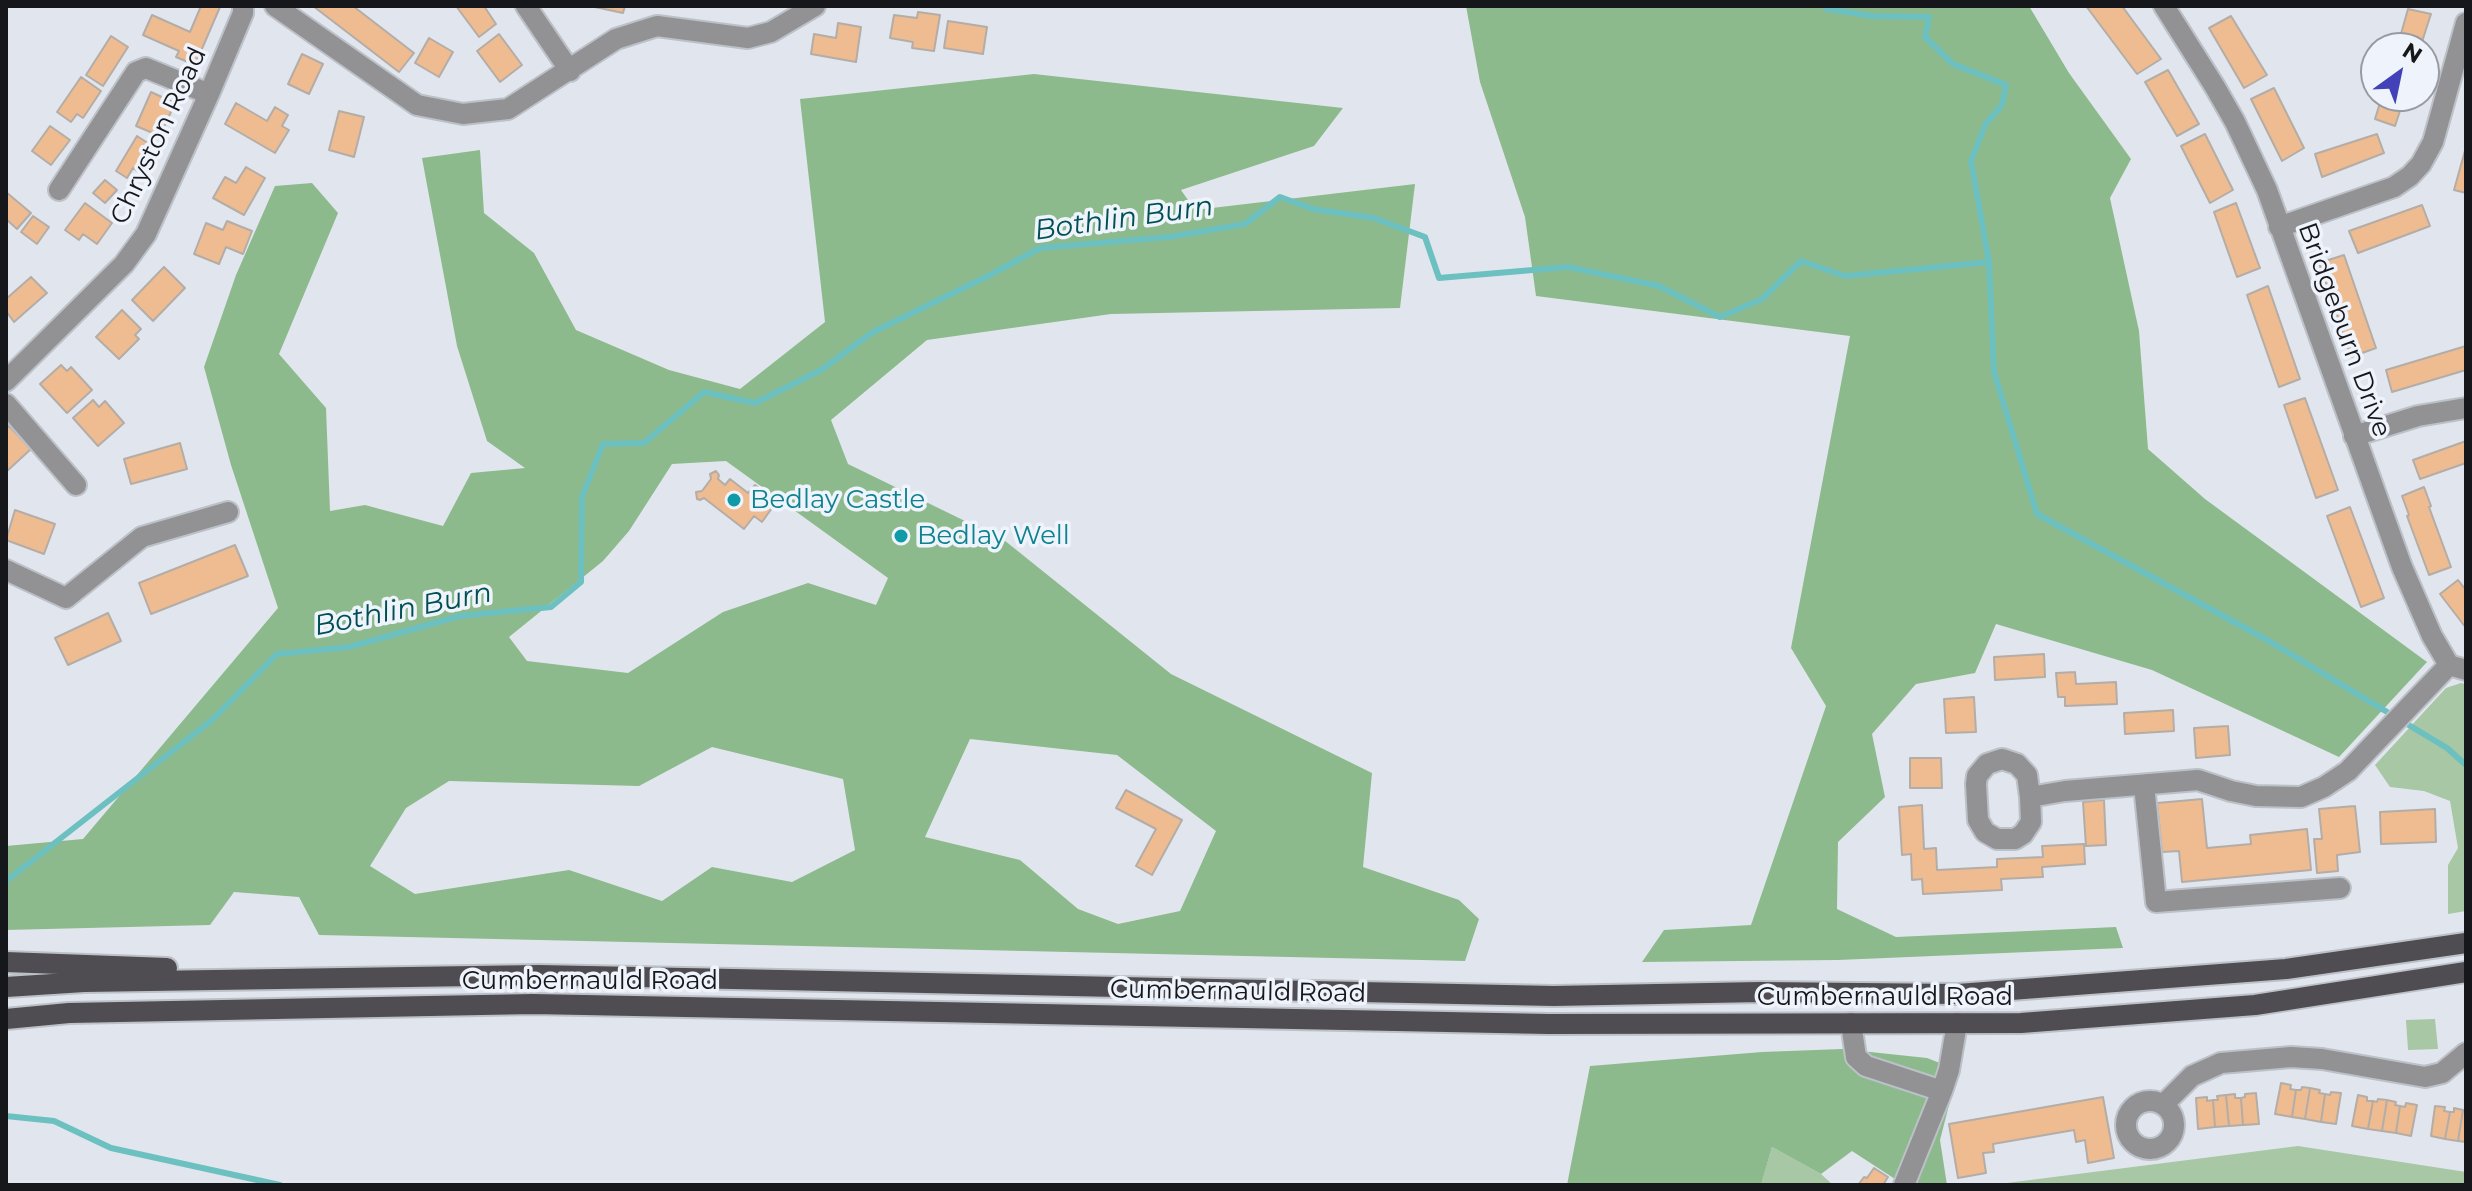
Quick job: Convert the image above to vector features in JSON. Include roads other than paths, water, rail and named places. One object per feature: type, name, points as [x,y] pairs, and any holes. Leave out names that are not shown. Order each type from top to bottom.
[{"type":"main road","name":"Cumbernauld Road","points":[[6,987],[84,982],[539,975],[1554,996],[1750,992],[1958,994],[2286,969],[2464,943]]},
{"type":"main road","name":"Cumbernauld Road","points":[[6,962],[166,968],[239,980]]},
{"type":"main road","name":"Cumbernauld Road","points":[[6,1019],[69,1013],[533,1004],[1507,1023],[2021,1023],[2255,1005],[2466,972]]},
{"type":"street","name":"Chryston Road","points":[[6,381],[124,264],[146,234],[209,94],[243,13],[243,6]]},
{"type":"street","points":[[275,6],[417,105],[463,114],[508,109],[616,39],[657,26],[748,38],[771,32],[815,6]]},
{"type":"street","points":[[526,6],[570,71]]},
{"type":"street","name":"Bridgeburn Drive","points":[[2164,6],[2235,122],[2267,190],[2402,567],[2432,636],[2458,668]]},
{"type":"street","points":[[2279,227],[2394,187],[2421,164],[2433,142],[2466,23]]},
{"type":"street","points":[[59,190],[136,72],[146,68],[209,94]]},
{"type":"street","points":[[6,404],[76,485]]},
{"type":"street","points":[[2354,436],[2418,416],[2466,408]]},
{"type":"street","points":[[6,570],[66,598],[142,537],[228,512]]},
{"type":"street","points":[[2030,797],[2065,791],[2198,780],[2256,796],[2301,797],[2348,771],[2426,690],[2458,668]]},
{"type":"street","points":[[2144,785],[2156,902],[2340,888]]},
{"type":"street","points":[[2464,943],[2466,966]]},
{"type":"street","points":[[1851,1023],[1856,1057],[1866,1066],[1942,1091]]},
{"type":"street","points":[[1904,1185],[1949,1070],[1957,1023]]},
{"type":"street","points":[[2163,1105],[2192,1076],[2221,1063],[2291,1057],[2322,1059],[2425,1077],[2442,1073],[2465,1056]]},
{"type":"waterway","points":[[1824,6],[1872,16],[1929,17],[1925,37],[1953,64],[2006,85],[2002,105],[1985,125],[1971,161],[1989,262],[1994,372],[2037,514],[2269,641],[2447,748],[2466,765]]},
{"type":"waterway","name":"Bothlin Burn","points":[[6,881],[212,720],[277,654],[349,647],[460,616],[551,607],[581,582],[582,497],[603,444],[644,443],[704,392],[755,403],[821,370],[873,332],[1040,248],[1169,237],[1245,224],[1280,197],[1313,209],[1374,218],[1425,237],[1439,278],[1568,267],[1659,286],[1720,317],[1762,299],[1801,261],[1845,276],[1989,262]]},
{"type":"waterway","name":"Bothlin Burn","points":[[6,1116],[54,1121],[111,1148],[280,1185]]},
{"type":"place","name":"Bedlay Castle","points":[[734,500]]},
{"type":"place","name":"Bedlay Well","points":[[901,536]]}]
